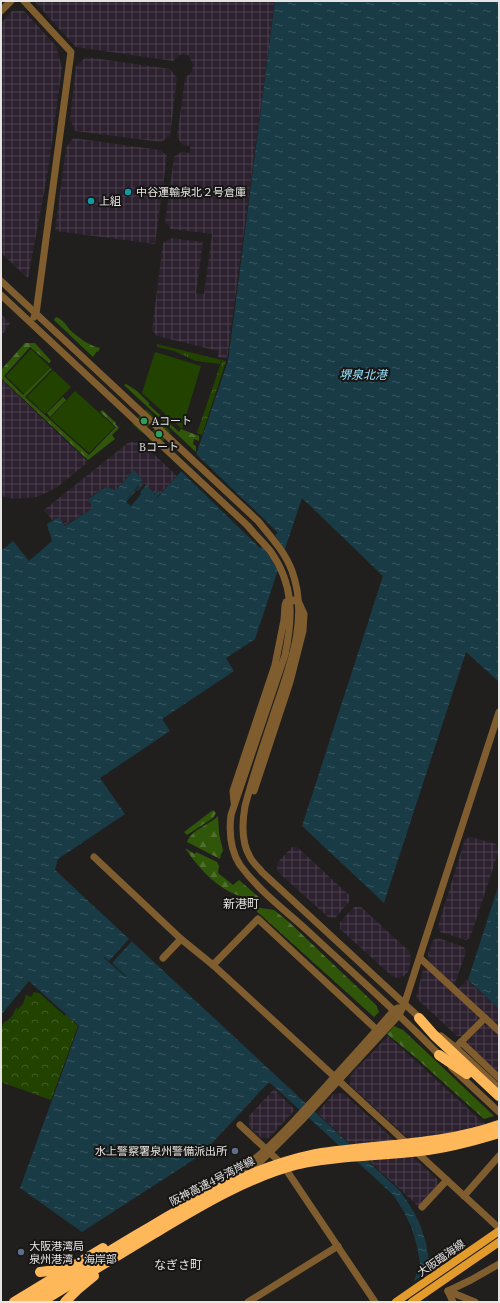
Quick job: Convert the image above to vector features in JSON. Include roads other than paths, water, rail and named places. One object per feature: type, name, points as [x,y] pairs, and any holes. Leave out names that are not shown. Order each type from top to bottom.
[{"type":"highway","points":[[419,1018],[434,1035],[442,1050],[499,1102]]},
{"type":"highway","points":[[442,1050],[499,1096]]},
{"type":"highway","name":"阪神高速4号湾岸線","points":[[27,1302],[210,1192],[244,1176],[278,1163],[335,1151],[439,1141],[468,1135],[499,1125]]},
{"type":"highway","name":"阪神高速4号湾岸線","points":[[41,1302],[194,1210],[231,1190],[283,1169],[299,1164],[336,1158],[439,1148],[462,1144],[499,1133]]},
{"type":"highway","points":[[40,1272],[59,1270],[81,1263],[110,1249],[169,1216]]},
{"type":"highway","points":[[14,1302],[102,1248],[147,1224]]},
{"type":"highway","points":[[65,1302],[83,1284],[152,1234]]},
{"type":"highway","points":[[52,1302],[112,1264]]},
{"type":"main road","name":"大阪臨海線","points":[[396,1302],[499,1230]]},
{"type":"main road","name":"大阪臨海線","points":[[412,1301],[499,1242]]},
{"type":"street","points":[[1,11],[11,1]]},
{"type":"street","points":[[24,1],[71,52],[36,314],[31,323]]},
{"type":"street","points":[[1,281],[258,521],[278,546],[292,571],[298,598],[298,627],[291,658],[245,806],[243,816],[244,840],[250,859],[262,872],[419,1018],[458,1045],[499,1078]]},
{"type":"street","points":[[1,294],[248,526],[270,551],[284,574],[290,599],[290,631],[285,655],[231,815],[231,836],[235,855],[240,864],[261,888],[397,1013],[442,1050],[499,1112]]},
{"type":"street","points":[[234,806],[234,791],[275,666],[284,620],[285,605],[286,602],[294,600],[299,603],[304,614],[302,639],[290,682],[251,799],[243,816]]},
{"type":"street","points":[[336,1078],[404,1004],[499,712]]},
{"type":"street","points":[[94,856],[181,939],[213,965],[447,1180],[499,1230]]},
{"type":"street","points":[[213,965],[258,918],[377,1030]]},
{"type":"street","points":[[163,958],[181,939]]},
{"type":"street","points":[[420,958],[499,1031]]},
{"type":"street","points":[[48,1302],[112,1264],[200,1208],[254,1170],[268,1151],[312,1105],[377,1030],[397,1013]]},
{"type":"street","points":[[458,1045],[485,1018]]},
{"type":"street","points":[[458,1045],[499,1088]]},
{"type":"street","points":[[240,1125],[283,1165],[375,1302]]},
{"type":"street","points":[[19,1302],[147,1224],[221,1183],[268,1151]]},
{"type":"street","points":[[464,1196],[499,1156]]},
{"type":"street","points":[[422,1207],[447,1180]]},
{"type":"street","points":[[248,1302],[338,1246]]},
{"type":"street","points":[[448,1292],[499,1264]]},
{"type":"street","points":[[448,1292],[453,1302]]},
{"type":"street","points":[[448,1292],[474,1302]]},
{"type":"water","name":"堺泉北港","points":[[275,1],[499,1],[499,682],[466,652],[384,903],[302,826],[383,576],[302,498],[255,639],[226,658],[234,671],[162,719],[170,731],[100,778],[125,814],[58,859],[55,870],[401,1192],[414,1212],[426,1243],[431,1272],[427,1302],[419,1302],[420,1292],[414,1281],[420,1263],[417,1246],[411,1226],[394,1196],[269,1082],[201,1155],[82,1232],[20,1188],[79,1026],[29,981],[1,1015],[1,551],[13,541],[29,561],[52,541],[47,524],[59,517],[65,526],[93,508],[88,499],[106,487],[116,490],[134,470],[143,480],[126,500],[144,483],[155,494],[158,490],[160,492],[156,499],[196,455],[228,361]]},
{"type":"water","points":[[499,884],[499,1009],[468,980]]},
{"type":"place","name":"中谷運輸泉北２号倉庫","points":[[128,192]]},
{"type":"place","name":"上組","points":[[91,201]]},
{"type":"place","name":"Aコート","points":[[144,421]]},
{"type":"place","name":"Bコート","points":[[159,434]]},
{"type":"place","name":"水上警察署泉州警備派出所","points":[[235,1151]]},
{"type":"place","name":"大阪港湾局 泉州港湾・海岸部","points":[[21,1252]]},
{"type":"district","name":"新港町","points":[[241,903]]},
{"type":"district","name":"なぎさ町","points":[[178,1264]]}]
